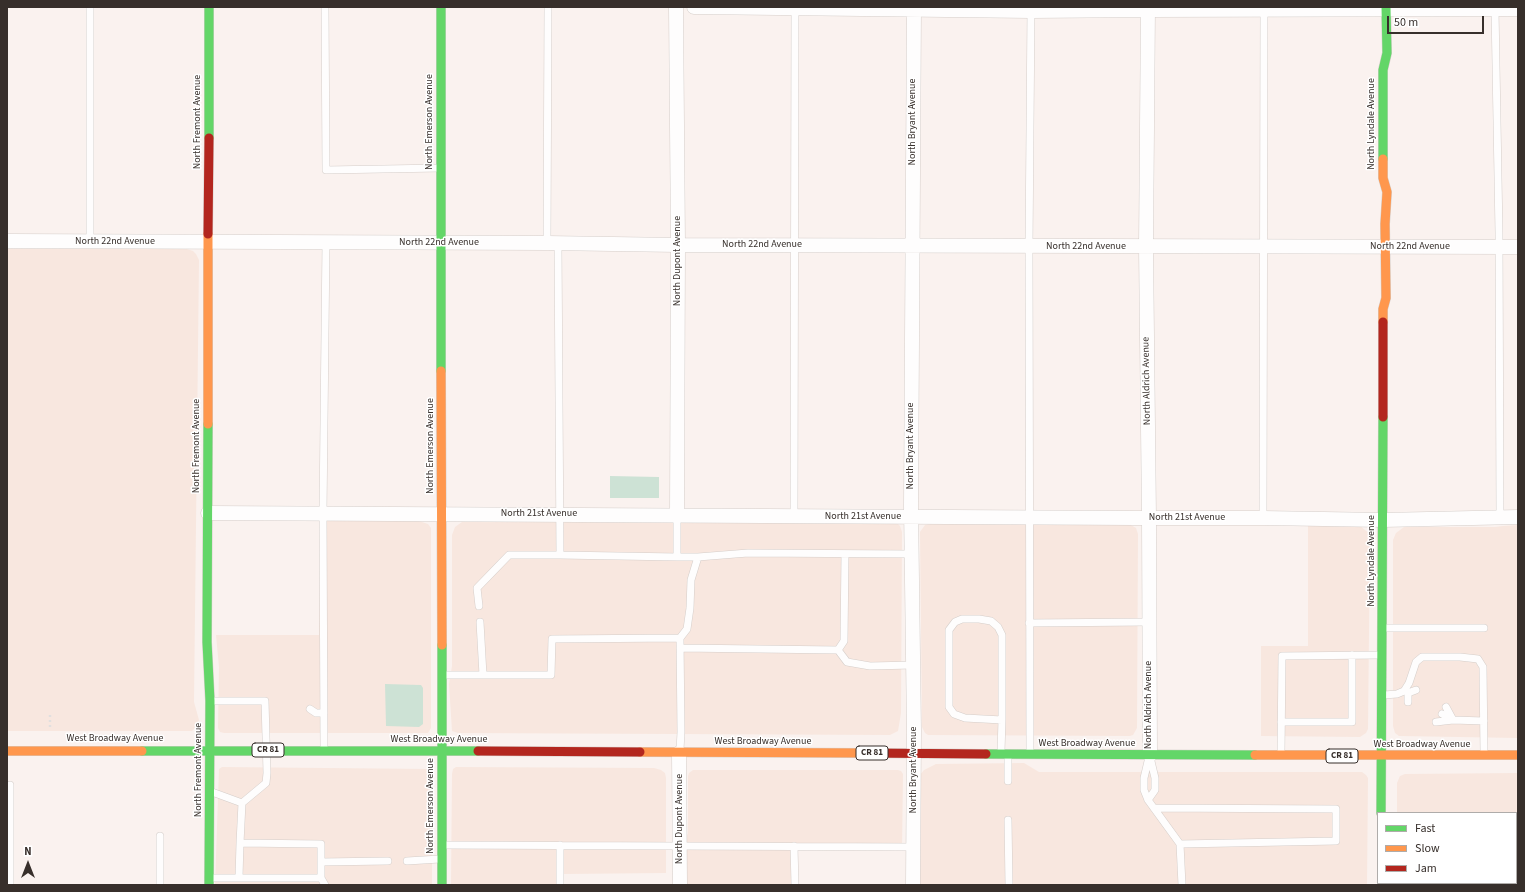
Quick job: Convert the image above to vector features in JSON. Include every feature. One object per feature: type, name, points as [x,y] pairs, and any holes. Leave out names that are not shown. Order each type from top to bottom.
[{"type":"street","name":"North Fremont Avenue","points":[[209,7],[207,642],[210,701],[209,881]]},
{"type":"street","name":"North Emerson Avenue","points":[[441,7],[442,885]]},
{"type":"street","name":"North Dupont Avenue","points":[[676,7],[678,245],[677,516]]},
{"type":"street","points":[[694,7],[1518,10]]},
{"type":"street","name":"North Aldrich Avenue","points":[[1148,8],[1146,247],[1150,755]]},
{"type":"street","name":"North Bryant Avenue","points":[[913,885],[914,754],[911,517],[914,9]]},
{"type":"street","name":"North Lyndale Avenue","points":[[1378,10],[1387,53],[1383,70],[1383,178],[1387,192],[1385,224],[1376,246],[1386,298],[1383,309],[1381,812]]},
{"type":"street","name":"North Lyndale Avenue","points":[[1376,52],[1383,70]]},
{"type":"street","name":"North Lyndale Avenue","points":[[1378,194],[1383,178]]},
{"type":"street","name":"North 22nd Avenue","points":[[7,241],[1146,247],[1518,247]]},
{"type":"street","name":"North Lyndale Avenue","points":[[1376,292],[1383,309]]},
{"type":"street","name":"North 21st Avenue","points":[[208,513],[1263,518],[1383,520],[1518,517]]},
{"type":"street","name":"West Broadway Avenue","points":[[7,750],[324,750],[1281,756],[1518,755]]},
{"type":"street","name":"North Dupont Avenue","points":[[679,752],[680,885]]},
{"type":"lane","points":[[90,7],[90,241]]},
{"type":"lane","points":[[325,7],[326,170],[441,168]]},
{"type":"lane","points":[[548,7],[560,555]]},
{"type":"lane","points":[[794,516],[795,8]]},
{"type":"lane","points":[[1263,518],[1264,8]]},
{"type":"lane","points":[[1030,754],[1029,246],[1031,9]]},
{"type":"lane","points":[[1495,9],[1499,247],[1500,517]]},
{"type":"lane","points":[[324,750],[315,713],[323,513],[326,242]]},
{"type":"lane","points":[[677,516],[677,557]]},
{"type":"lane","points":[[479,606],[477,588],[509,555],[698,557],[748,553],[911,554]]},
{"type":"lane","points":[[838,650],[844,641],[845,554]]},
{"type":"lane","points":[[679,752],[681,732],[680,638],[687,629],[690,608],[691,580],[698,557]]},
{"type":"lane","points":[[1002,720],[965,718],[954,714],[949,707],[949,630],[955,622],[962,619],[990,621],[998,627],[1002,635],[1002,720],[1008,781]]},
{"type":"lane","points":[[480,622],[483,675]]},
{"type":"lane","points":[[1029,623],[1149,622]]},
{"type":"lane","points":[[1382,628],[1484,628]]},
{"type":"lane","points":[[442,676],[551,676],[552,639],[680,638]]},
{"type":"lane","points":[[680,648],[838,650]]},
{"type":"lane","points":[[838,650],[847,662],[870,666],[913,665]]},
{"type":"lane","points":[[1281,722],[1352,722],[1352,655]]},
{"type":"lane","points":[[1281,756],[1282,656],[1382,655]]},
{"type":"lane","points":[[1382,695],[1410,694],[1409,683],[1416,662],[1422,657],[1460,657],[1478,660],[1483,667],[1484,755]]},
{"type":"lane","points":[[210,701],[265,701],[266,783],[242,802],[239,877]]},
{"type":"lane","points":[[1446,707],[1453,720]]},
{"type":"lane","points":[[264,714],[272,714]]},
{"type":"lane","points":[[1442,714],[1453,720]]},
{"type":"lane","points":[[1436,722],[1453,720],[1484,721]]},
{"type":"lane","points":[[1150,755],[1144,778],[1144,790],[1148,800],[1180,844],[1182,885]]},
{"type":"lane","points":[[1148,800],[1155,790],[1155,778],[1150,755]]},
{"type":"lane","points":[[10,785],[8,875],[10,885]]},
{"type":"lane","points":[[210,792],[242,802]]},
{"type":"lane","points":[[1154,808],[1336,809],[1336,841],[1180,844]]},
{"type":"lane","points":[[1008,820],[1009,885]]},
{"type":"lane","points":[[160,836],[160,885]]},
{"type":"lane","points":[[240,843],[321,844],[321,878],[325,885]]},
{"type":"lane","points":[[442,844],[913,847]]},
{"type":"lane","points":[[560,845],[560,885]]},
{"type":"lane","points":[[794,846],[794,885]]},
{"type":"lane","points":[[407,860],[442,859]]},
{"type":"lane","points":[[321,862],[388,860]]},
{"type":"lane","points":[[209,881],[239,877],[321,878]]},
{"type":"path","points":[[50,715],[50,727]]},
{"type":"shaded area","points":[[7,249],[187,249],[193,251],[199,260],[194,702],[199,720],[197,726],[192,731],[7,731]]},
{"type":"shaded area","points":[[321,521],[419,521],[428,524],[431,528],[431,728],[428,733],[220,732],[218,728],[219,667],[216,635],[319,635]]},
{"type":"shaded area","points":[[462,522],[897,523],[902,532],[901,713],[898,731],[890,735],[458,733],[452,731],[449,684],[452,666],[452,535],[455,527]]},
{"type":"shaded area","points":[[1129,524],[1136,528],[1138,534],[1137,728],[1133,735],[928,735],[925,733],[922,727],[920,532],[925,525]]},
{"type":"shaded area","points":[[1308,525],[1360,526],[1370,534],[1368,729],[1366,733],[1360,737],[1261,736],[1261,646],[1308,646]]},
{"type":"shaded area","points":[[1518,525],[1518,738],[1399,736],[1395,733],[1393,726],[1393,540],[1396,533],[1404,527],[1495,527]]},
{"type":"shaded area","points":[[1024,763],[1039,772],[1362,772],[1368,778],[1367,885],[919,885],[920,775],[924,770],[936,764]]},
{"type":"shaded area","points":[[222,767],[430,769],[432,772],[432,885],[215,885],[219,769]]},
{"type":"shaded area","points":[[456,767],[654,768],[661,770],[665,773],[666,778],[666,873],[563,874],[563,885],[451,885],[452,774],[453,769]]},
{"type":"shaded area","points":[[693,770],[901,771],[903,774],[902,851],[791,850],[791,885],[685,885],[683,848],[688,833],[688,776]]},
{"type":"shaded area","points":[[1518,773],[1518,885],[1396,885],[1517,884],[1517,812],[1397,812],[1397,783],[1400,776],[1405,774]]},
{"type":"green space","points":[[610,476],[659,477],[659,498],[610,498]]},
{"type":"green space","points":[[385,684],[421,685],[423,688],[423,724],[419,727],[386,726]]},
{"type":"traffic: fast","points":[[209,7],[209,138]]},
{"type":"traffic: fast","points":[[441,7],[441,371]]},
{"type":"traffic: fast","points":[[1383,159],[1383,70],[1387,53],[1386,7]]},
{"type":"traffic: fast","points":[[1381,812],[1383,417]]},
{"type":"traffic: fast","points":[[208,424],[207,642],[210,701],[209,885]]},
{"type":"traffic: fast","points":[[442,645],[442,885]]},
{"type":"traffic: fast","points":[[142,751],[478,751]]},
{"type":"traffic: fast","points":[[986,754],[1255,755]]},
{"type":"traffic: slow","points":[[1383,159],[1383,178],[1387,192],[1385,224],[1386,298],[1383,309],[1383,322]]},
{"type":"traffic: slow","points":[[208,234],[208,424]]},
{"type":"traffic: slow","points":[[441,371],[442,645]]},
{"type":"traffic: slow","points":[[7,751],[142,751]]},
{"type":"traffic: slow","points":[[640,752],[865,753]]},
{"type":"traffic: slow","points":[[1255,755],[1518,755]]},
{"type":"traffic: jam","points":[[208,234],[209,138]]},
{"type":"traffic: jam","points":[[1383,322],[1383,417]]},
{"type":"traffic: jam","points":[[478,751],[640,752]]},
{"type":"traffic: jam","points":[[865,753],[986,754]]}]
